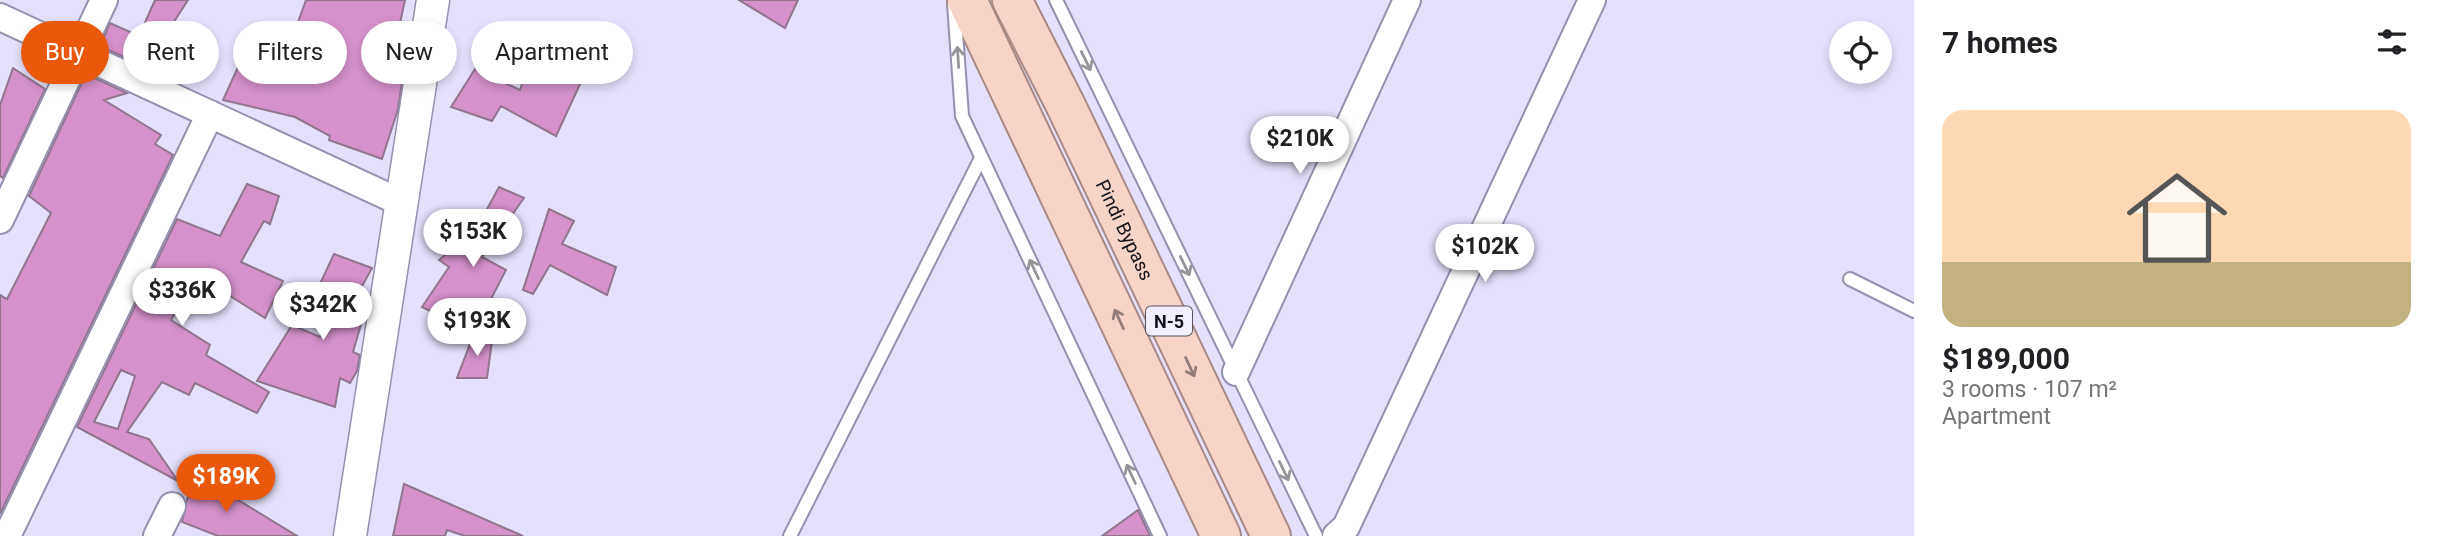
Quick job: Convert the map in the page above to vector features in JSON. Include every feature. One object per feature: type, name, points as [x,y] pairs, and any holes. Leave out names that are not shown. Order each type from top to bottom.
[{"type":"highway","name":"N-5","points":[[967,0],[1221,536]]},
{"type":"highway","name":"Pindi Bypass","points":[[1012,0],[1066,106],[1271,536]]},
{"type":"street","points":[[94,21],[104,0]]},
{"type":"street","points":[[351,536],[433,0]]},
{"type":"street","points":[[1237,372],[1407,0]]},
{"type":"street","points":[[1336,536],[1346,527],[1592,0]]},
{"type":"street","points":[[0,17],[21,27]]},
{"type":"street","points":[[109,68],[402,203]]},
{"type":"street","points":[[0,220],[65,84]]},
{"type":"street","points":[[7,536],[210,114]]},
{"type":"street","points":[[157,536],[172,506]]},
{"type":"lane","points":[[954,0],[961,116],[1160,536]]},
{"type":"lane","points":[[1056,0],[1316,536]]},
{"type":"lane","points":[[790,536],[981,158]]},
{"type":"lane","points":[[1850,278],[1914,312]]},
{"type":"building","points":[[155,0],[188,0],[175,21],[146,21]]},
{"type":"building","points":[[306,0],[405,0],[400,21],[361,21],[361,84],[402,84],[398,109],[382,159],[329,140],[330,136],[295,117],[223,100],[233,78],[233,84],[347,84],[347,21],[298,21]]},
{"type":"building","points":[[739,0],[798,0],[785,28]]},
{"type":"building","points":[[110,23],[123,29],[123,57],[109,50]]},
{"type":"building","points":[[13,68],[21,73],[21,84],[37,84],[45,89],[3,178],[0,176],[0,105]]},
{"type":"building","points":[[471,75],[471,84],[507,84],[520,90],[522,84],[580,84],[556,136],[501,106],[492,121],[451,107]]},
{"type":"building","points":[[81,84],[108,84],[127,93],[104,100],[161,135],[155,144],[173,155],[0,514],[0,295],[7,299],[51,213],[29,196]]},
{"type":"building","points":[[247,184],[279,196],[270,224],[264,221],[241,262],[283,281],[265,318],[197,275],[171,320],[210,345],[206,355],[269,392],[257,413],[195,383],[189,395],[162,382],[127,432],[149,439],[178,481],[77,427],[177,219],[220,236]],"holes":[[[121,370],[135,376],[118,429],[94,422]]]},
{"type":"building","points":[[499,187],[524,198],[482,257],[506,270],[474,332],[422,307],[449,267],[439,260],[458,244],[466,248]]},
{"type":"building","points":[[549,209],[574,221],[562,244],[616,267],[607,295],[550,265],[533,294],[523,290]]},
{"type":"building","points":[[334,254],[372,268],[349,310],[364,314],[353,352],[360,355],[357,371],[350,383],[340,378],[335,407],[257,381],[292,325],[320,337],[336,293],[319,286]]},
{"type":"building","points":[[475,331],[492,341],[487,378],[457,378]]},
{"type":"building","points":[[192,478],[222,490],[297,536],[218,536],[182,522]]},
{"type":"building","points":[[404,484],[523,536],[465,536],[447,530],[445,536],[393,536]]},
{"type":"building","points":[[1138,510],[1150,536],[1102,536]]}]
